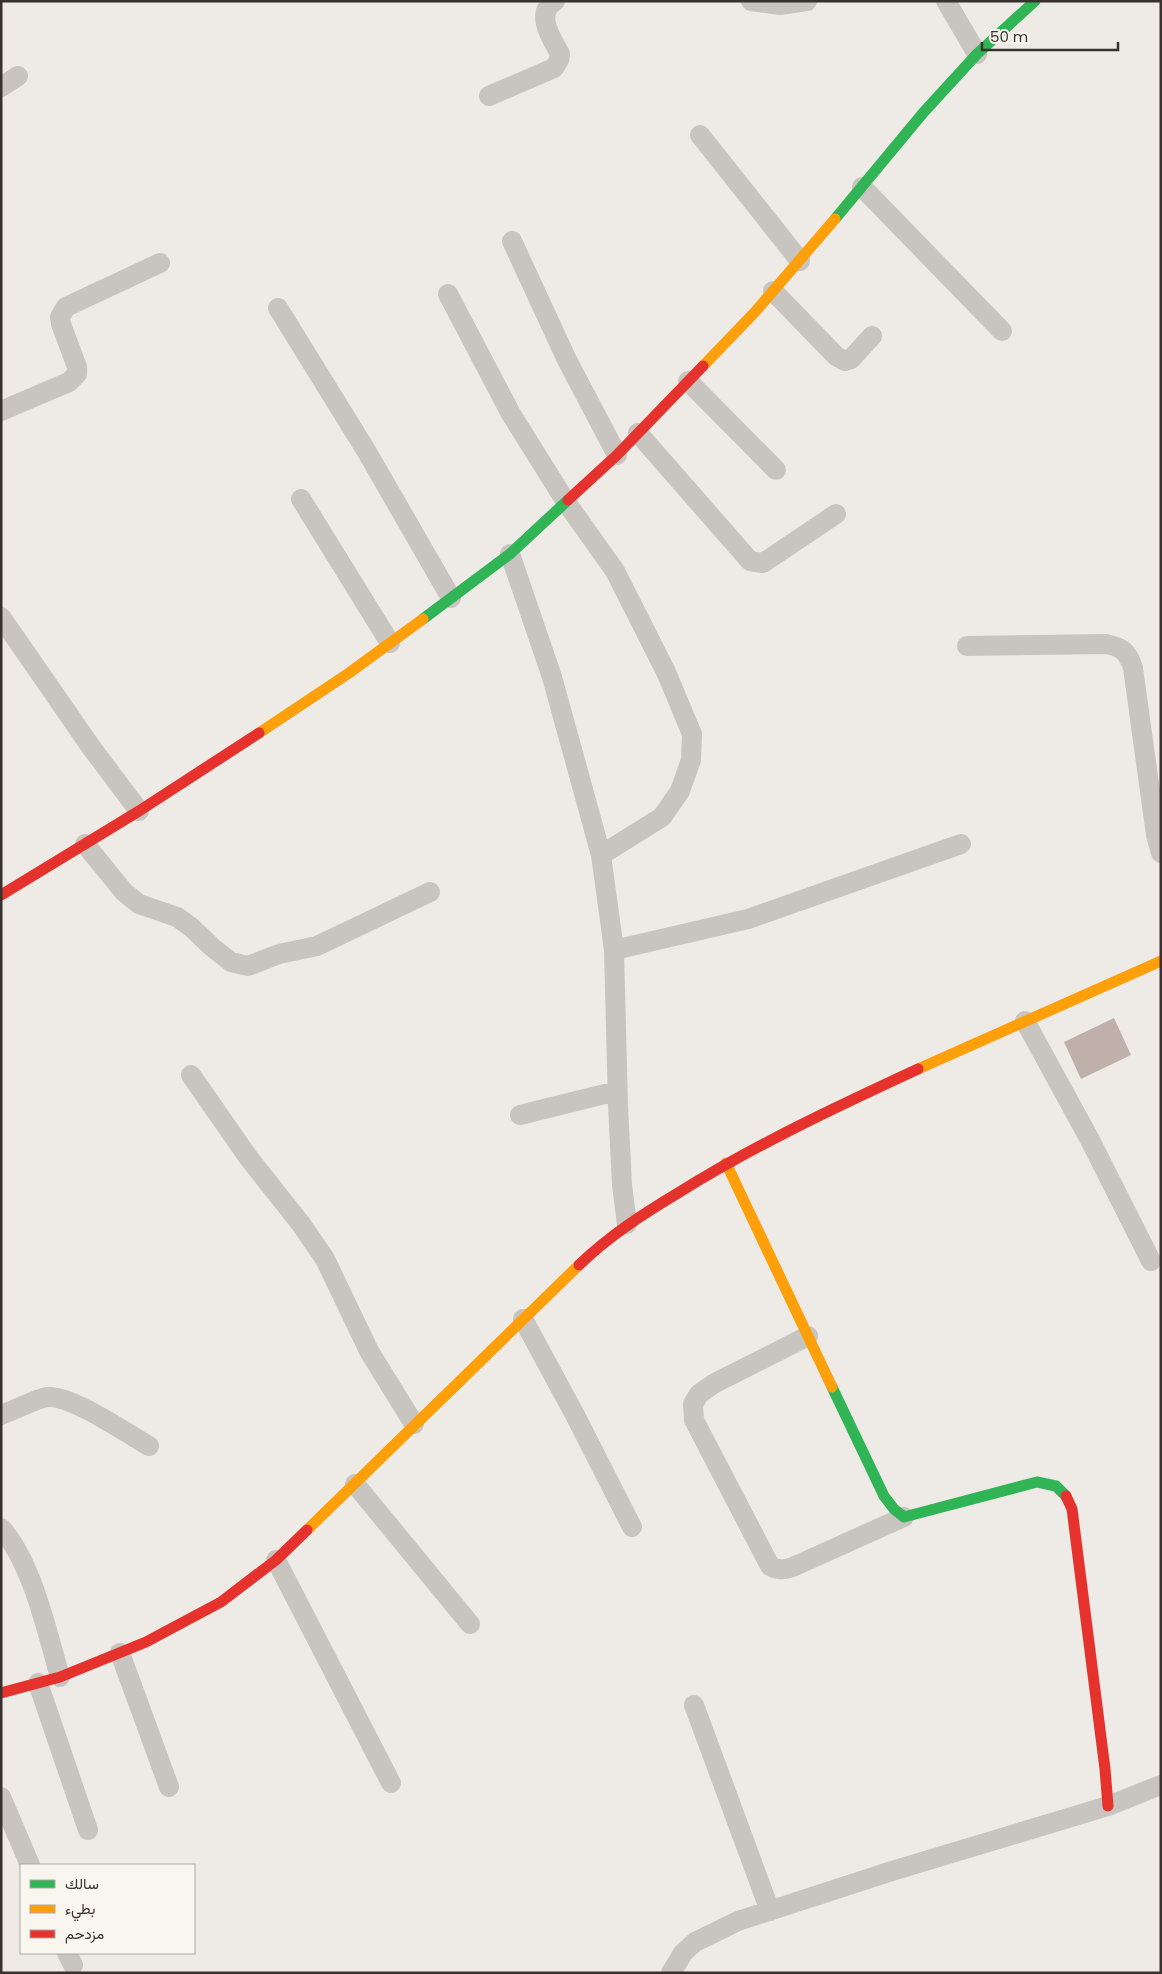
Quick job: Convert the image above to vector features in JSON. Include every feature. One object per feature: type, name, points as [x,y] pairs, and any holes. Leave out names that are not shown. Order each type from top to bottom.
[{"type":"street","points":[[489,96],[554,68],[560,54],[546,24],[545,13],[549,5],[555,1]]},
{"type":"street","points":[[752,1],[780,5],[807,1]]},
{"type":"street","points":[[946,1],[977,54]]},
{"type":"street","points":[[1,895],[139,811],[306,703],[510,554],[617,455],[688,381],[800,262],[923,113],[977,54],[1035,1]]},
{"type":"street","points":[[700,135],[800,262]]},
{"type":"street","points":[[862,187],[1002,331]]},
{"type":"street","points":[[512,241],[567,360],[617,455]]},
{"type":"street","points":[[1,411],[69,382],[77,374],[77,367],[61,324],[60,316],[66,307],[160,263]]},
{"type":"street","points":[[773,291],[836,356],[845,361],[851,359],[872,336]]},
{"type":"street","points":[[448,294],[511,414],[566,502],[615,572],[666,672],[692,734],[691,760],[680,791],[662,817],[601,855]]},
{"type":"street","points":[[278,308],[362,444],[450,598]]},
{"type":"street","points":[[688,381],[776,470]]},
{"type":"street","points":[[638,433],[750,561],[763,563],[836,514]]},
{"type":"street","points":[[301,499],[390,643]]},
{"type":"street","points":[[510,554],[552,677],[601,855],[614,950],[617,1091],[622,1185],[627,1224]]},
{"type":"street","points":[[1,617],[91,747],[139,811]]},
{"type":"street","points":[[967,646],[1106,644],[1118,646],[1125,650],[1133,668],[1156,835],[1161,853]]},
{"type":"street","points":[[85,844],[124,892],[139,904],[177,917],[231,962],[248,966],[280,954],[318,946],[430,892]]},
{"type":"street","points":[[614,950],[748,919],[961,844]]},
{"type":"street","points":[[1,1693],[60,1676],[120,1653],[146,1642],[221,1602],[276,1560],[583,1261],[627,1224],[726,1163],[826,1112],[1161,961]]},
{"type":"street","points":[[1025,1021],[1090,1140],[1151,1261]]},
{"type":"street","points":[[191,1075],[248,1157],[301,1224],[325,1259],[369,1351],[414,1424]]},
{"type":"street","points":[[520,1115],[617,1091]]},
{"type":"street","points":[[726,1163],[884,1496],[894,1509],[904,1517]]},
{"type":"street","points":[[523,1319],[575,1415],[632,1528]]},
{"type":"street","points":[[808,1336],[715,1383],[699,1394],[693,1404],[694,1420],[770,1566],[784,1570],[795,1566],[904,1517],[1037,1482],[1049,1482],[1060,1488],[1068,1496],[1072,1509],[1108,1806]]},
{"type":"street","points":[[1,1415],[47,1397],[59,1398],[78,1406],[149,1446]]},
{"type":"street","points":[[355,1484],[470,1624]]},
{"type":"street","points":[[1,1528],[16,1549],[28,1575],[60,1676]]},
{"type":"street","points":[[276,1560],[391,1783]]},
{"type":"street","points":[[120,1653],[169,1787]]},
{"type":"street","points":[[38,1682],[88,1830]]},
{"type":"street","points":[[694,1705],[770,1911]]},
{"type":"street","points":[[671,1973],[683,1953],[695,1942],[738,1922],[892,1871],[1108,1806],[1161,1785]]},
{"type":"street","points":[[1,1797],[30,1864]]},
{"type":"building","points":[[1114,1018],[1131,1055],[1081,1079],[1064,1042]]},
{"type":"traffic: fast","points":[[835,219],[923,113],[977,54],[1035,1]]},
{"type":"traffic: fast","points":[[423,619],[510,554],[568,500]]},
{"type":"traffic: fast","points":[[832,1387],[884,1496],[894,1509],[904,1517],[1037,1482],[1056,1486],[1066,1496]]},
{"type":"traffic: slow","points":[[703,366],[755,312],[835,219]]},
{"type":"traffic: slow","points":[[259,733],[349,673],[423,619]]},
{"type":"traffic: slow","points":[[918,1069],[1161,961]]},
{"type":"traffic: slow","points":[[726,1163],[832,1387]]},
{"type":"traffic: slow","points":[[307,1530],[579,1265]]},
{"type":"traffic: jam","points":[[568,500],[617,455],[703,366]]},
{"type":"traffic: jam","points":[[1,895],[139,811],[259,733]]},
{"type":"traffic: jam","points":[[579,1265],[602,1244],[627,1226],[707,1175],[796,1127],[918,1069]]},
{"type":"traffic: jam","points":[[1066,1496],[1072,1509],[1108,1806]]},
{"type":"traffic: jam","points":[[1,1693],[60,1677],[146,1642],[221,1602],[276,1560],[307,1530]]}]
